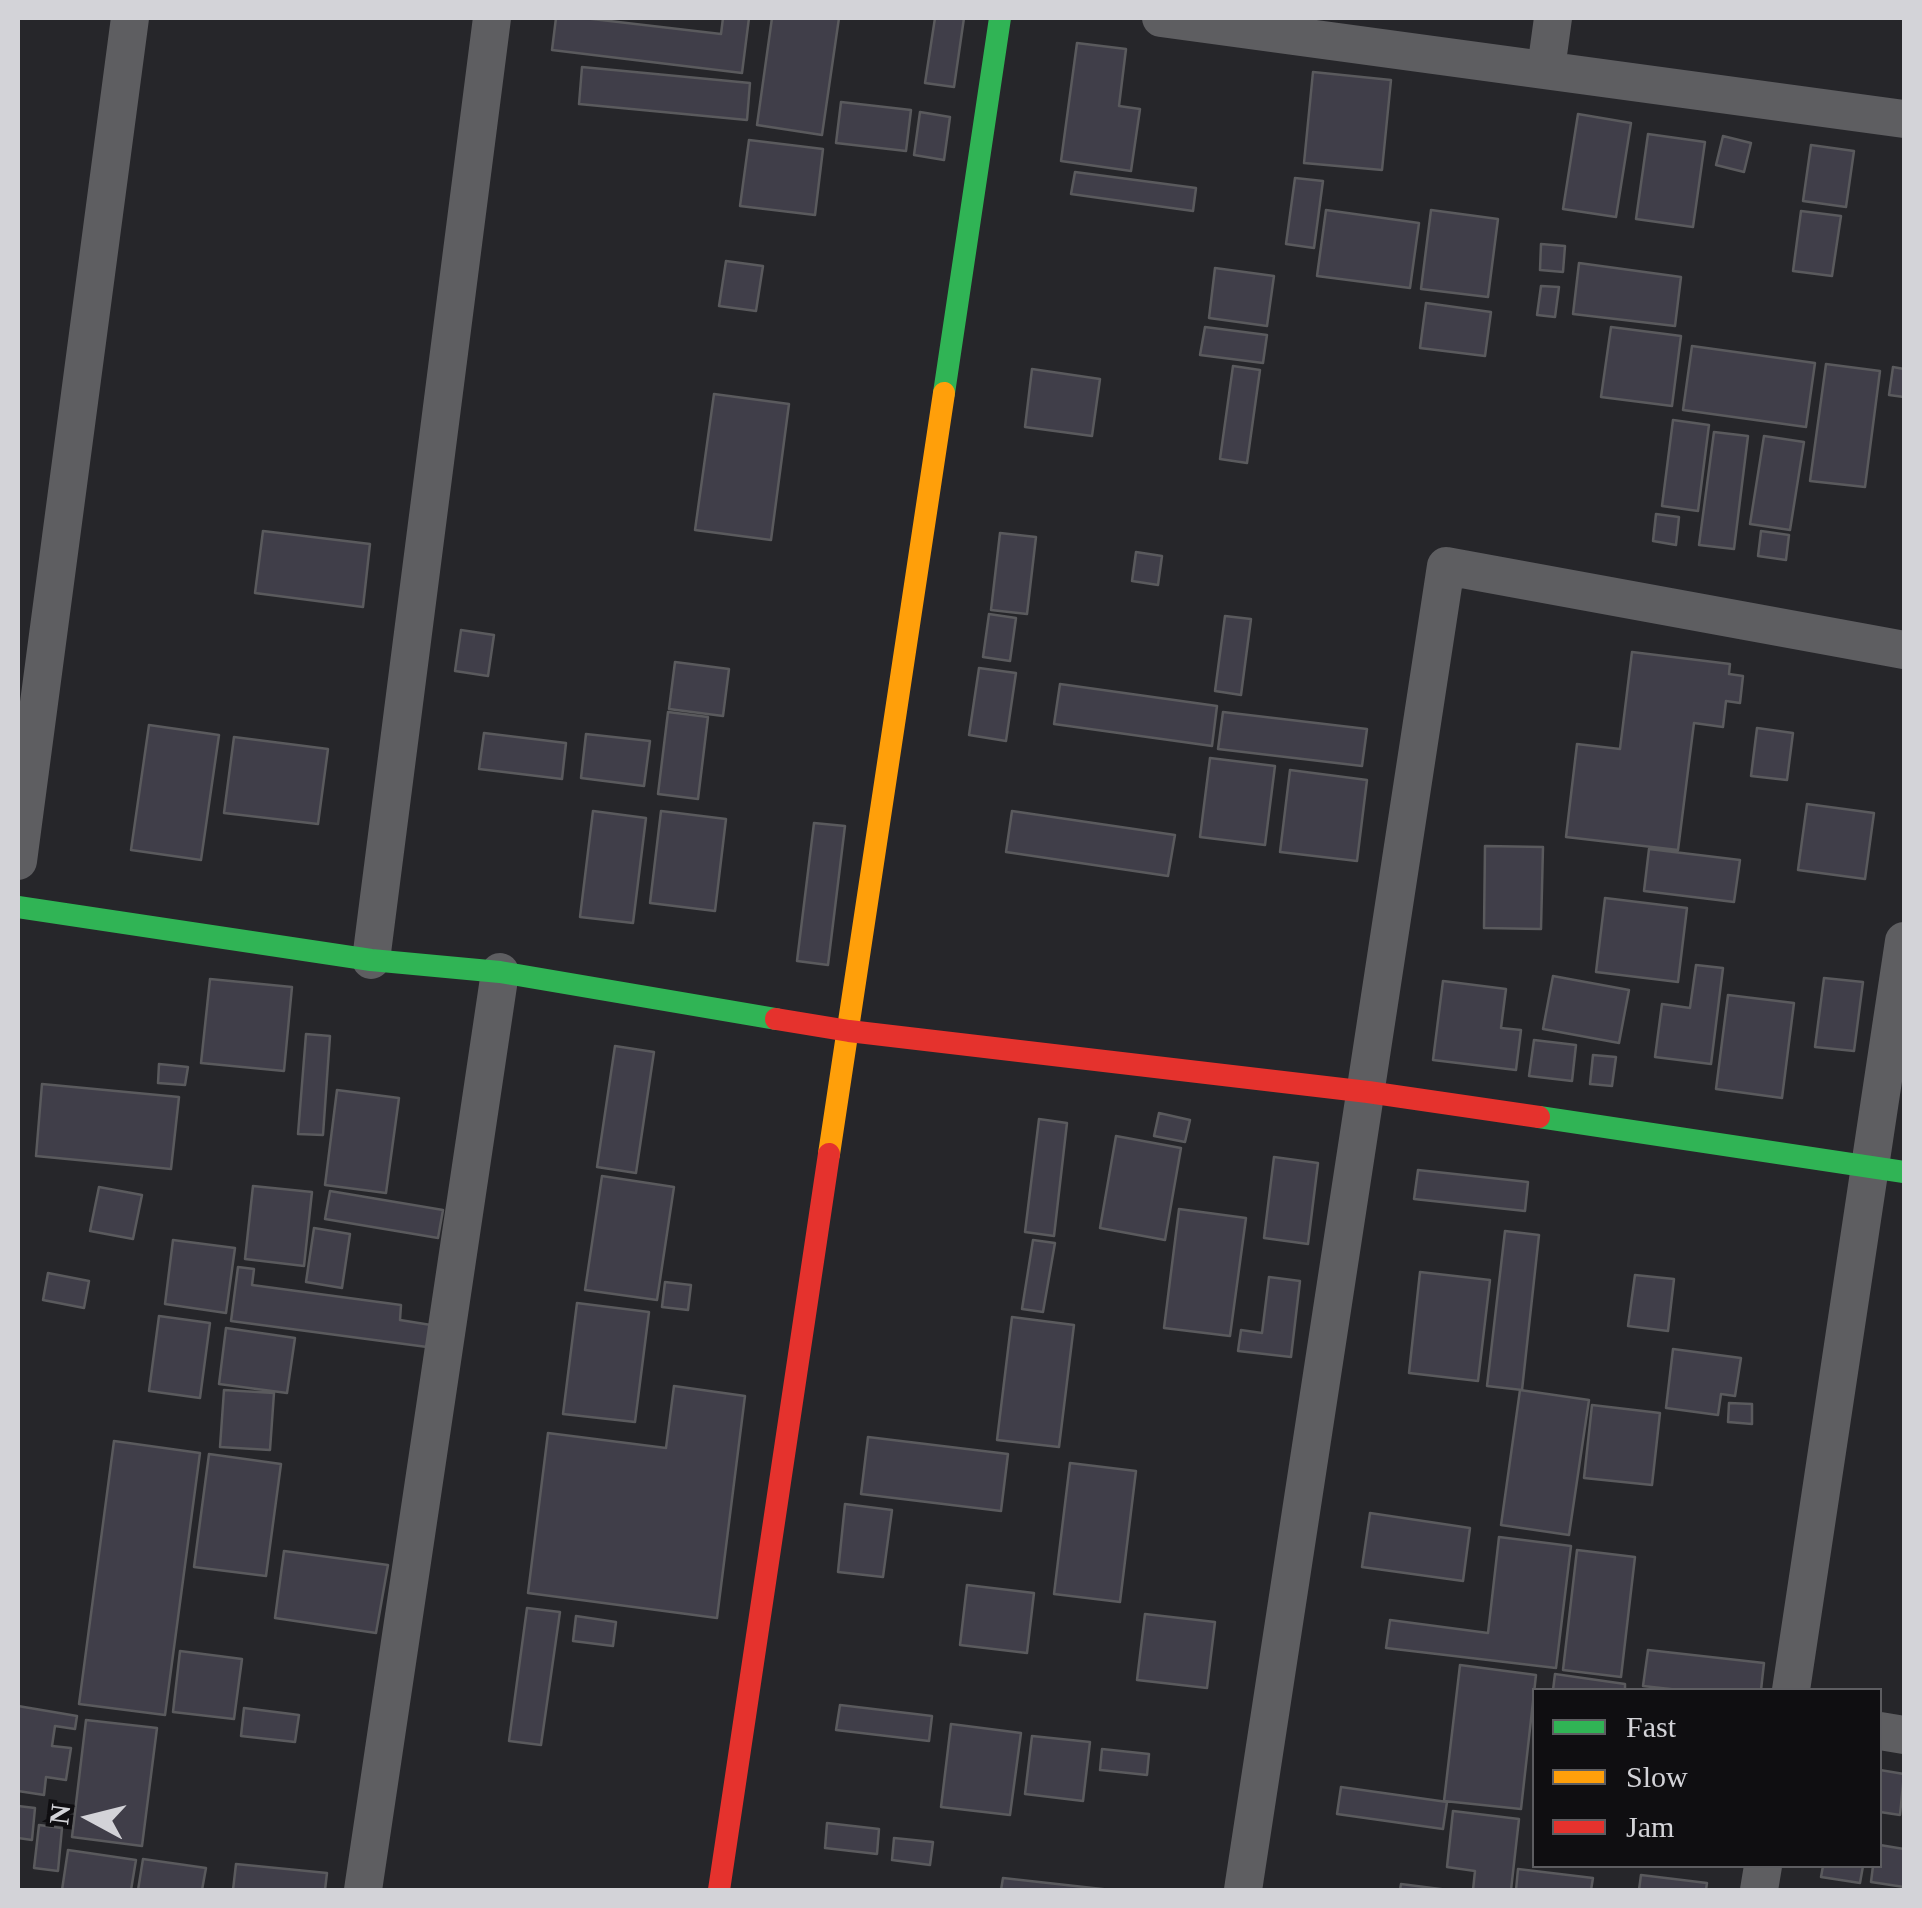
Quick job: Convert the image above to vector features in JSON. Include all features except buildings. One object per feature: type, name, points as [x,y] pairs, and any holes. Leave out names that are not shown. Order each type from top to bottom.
[{"type":"street","points":[[18,862],[32,630],[130,18]]},
{"type":"street","points":[[371,960],[492,18]]},
{"type":"street","points":[[719,1890],[1000,18]]},
{"type":"street","points":[[1161,18],[1904,119]]},
{"type":"street","points":[[1546,68],[1553,18]]},
{"type":"street","points":[[1243,1890],[1446,566],[1904,650]]},
{"type":"street","points":[[18,906],[371,960],[500,972],[850,1031],[1368,1092],[1888,1169]]},
{"type":"street","points":[[1791,1688],[1888,1169],[1904,941]]},
{"type":"street","points":[[363,1890],[500,972]]},
{"type":"traffic: fast","points":[[944,393],[1000,18]]},
{"type":"traffic: fast","points":[[18,907],[371,960],[500,972],[776,1019]]},
{"type":"traffic: fast","points":[[1539,1117],[1904,1172]]},
{"type":"traffic: slow","points":[[829,1154],[944,393]]},
{"type":"traffic: jam","points":[[776,1019],[1368,1092],[1539,1117]]},
{"type":"traffic: jam","points":[[719,1890],[829,1154]]}]
